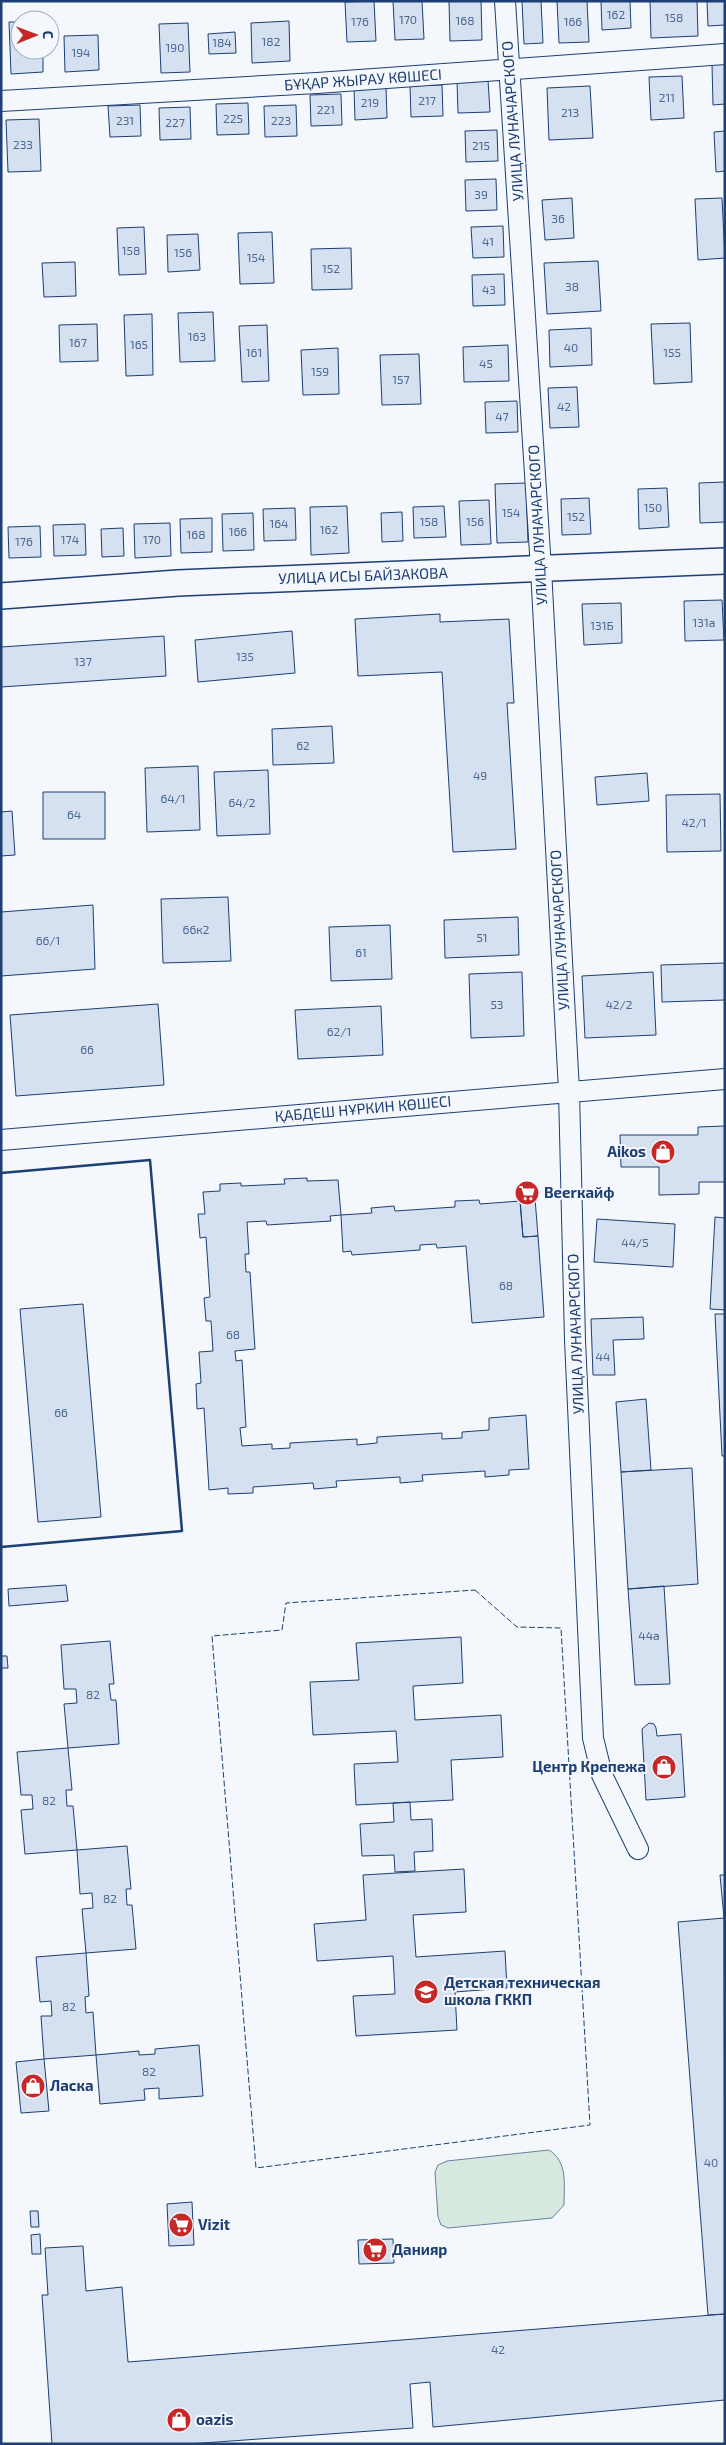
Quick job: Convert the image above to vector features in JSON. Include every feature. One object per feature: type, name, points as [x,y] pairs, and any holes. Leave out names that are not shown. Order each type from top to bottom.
[{"type":"street","name":"УЛИЦА ЛУНАЧАРСКОГО","points":[[505,1],[541,569],[568,1091],[575,1340],[593,1738],[602,1774],[638,1849]]},
{"type":"street","name":"БҰҚАР ЖЫРАУ КӨШЕСІ","points":[[1,101],[509,70],[725,54]]},
{"type":"street","name":"УЛИЦА ИСЫ БАЙЗАКОВА","points":[[1,596],[178,583],[725,561]]},
{"type":"street","name":"ҚАБДЕШ НҰРКИН КӨШЕСІ","points":[[1,1140],[725,1079]]},
{"type":"shaded area","points":[[549,2150],[559,2161],[564,2174],[564,2205],[552,2218],[448,2228],[441,2225],[438,2217],[435,2172],[438,2165],[447,2161]]},
{"type":"building","points":[[374,1],[376,41],[347,42],[345,2]]},
{"type":"building","points":[[393,1],[422,1],[424,39],[395,40]]},
{"type":"building","points":[[449,1],[481,1],[482,40],[450,41]]},
{"type":"building","points":[[522,1],[541,1],[543,43],[524,44]]},
{"type":"building","points":[[557,1],[587,1],[589,42],[559,43]]},
{"type":"building","points":[[601,1],[630,1],[631,28],[602,30]]},
{"type":"building","points":[[650,1],[697,1],[698,36],[651,38]]},
{"type":"building","points":[[707,1],[725,1],[725,25],[708,26]]},
{"type":"building","points":[[289,21],[290,61],[252,63],[251,23]]},
{"type":"building","points":[[188,23],[190,72],[161,73],[159,24]]},
{"type":"building","points":[[235,32],[236,53],[209,54],[208,34]]},
{"type":"building","points":[[98,35],[99,70],[65,72],[64,36]]},
{"type":"building","points":[[10,60],[43,60],[43,72],[11,74]]},
{"type":"building","points":[[712,64],[725,64],[725,104],[713,105]]},
{"type":"building","points":[[682,76],[684,118],[651,120],[649,77]]},
{"type":"building","points":[[488,80],[490,112],[458,113],[457,81]]},
{"type":"building","points":[[442,85],[443,116],[411,117],[410,86]]},
{"type":"building","points":[[590,86],[593,138],[549,140],[547,88]]},
{"type":"building","points":[[386,87],[387,118],[355,120],[354,88]]},
{"type":"building","points":[[341,94],[342,125],[311,126],[310,95]]},
{"type":"building","points":[[248,103],[249,134],[217,135],[216,104]]},
{"type":"building","points":[[140,105],[141,136],[110,137],[108,106]]},
{"type":"building","points":[[296,105],[297,136],[265,137],[264,106]]},
{"type":"building","points":[[190,107],[191,139],[160,140],[159,108]]},
{"type":"building","points":[[39,119],[41,171],[8,172],[6,120]]},
{"type":"building","points":[[497,130],[498,161],[466,162],[465,131]]},
{"type":"building","points":[[725,131],[725,171],[716,172],[714,132]]},
{"type":"building","points":[[496,179],[497,210],[466,211],[465,180]]},
{"type":"building","points":[[572,198],[574,238],[545,240],[542,200]]},
{"type":"building","points":[[722,198],[725,258],[698,260],[695,199]]},
{"type":"building","points":[[503,226],[504,257],[473,258],[471,227]]},
{"type":"building","points":[[144,227],[146,274],[119,275],[117,228]]},
{"type":"building","points":[[272,232],[274,283],[240,284],[238,233]]},
{"type":"building","points":[[198,234],[200,270],[168,272],[167,235]]},
{"type":"building","points":[[351,248],[352,289],[312,290],[311,249]]},
{"type":"building","points":[[598,261],[601,311],[547,314],[544,263]]},
{"type":"building","points":[[75,262],[76,296],[44,297],[42,263]]},
{"type":"building","points":[[504,274],[505,305],[473,306],[472,275]]},
{"type":"building","points":[[213,312],[215,361],[180,362],[178,313]]},
{"type":"building","points":[[152,314],[153,375],[126,376],[124,315]]},
{"type":"building","points":[[690,323],[692,382],[654,384],[651,324]]},
{"type":"building","points":[[97,324],[98,361],[60,362],[59,325]]},
{"type":"building","points":[[267,325],[269,381],[242,382],[239,326]]},
{"type":"building","points":[[591,328],[592,365],[550,367],[549,330]]},
{"type":"building","points":[[508,345],[509,381],[464,382],[463,347]]},
{"type":"building","points":[[338,348],[339,394],[303,395],[301,350]]},
{"type":"building","points":[[419,354],[421,404],[382,405],[380,355]]},
{"type":"building","points":[[577,387],[579,427],[550,428],[548,388]]},
{"type":"building","points":[[517,401],[518,432],[486,433],[485,402]]},
{"type":"building","points":[[725,482],[725,522],[700,523],[699,483]]},
{"type":"building","points":[[526,483],[528,542],[497,543],[495,484]]},
{"type":"building","points":[[667,488],[669,527],[639,529],[638,489]]},
{"type":"building","points":[[589,498],[591,534],[562,535],[561,499]]},
{"type":"building","points":[[489,500],[491,544],[461,545],[459,501]]},
{"type":"building","points":[[347,506],[349,553],[311,555],[310,507]]},
{"type":"building","points":[[444,506],[446,537],[414,538],[413,507]]},
{"type":"building","points":[[295,508],[296,540],[264,541],[263,509]]},
{"type":"building","points":[[402,512],[403,541],[382,542],[381,513]]},
{"type":"building","points":[[253,513],[254,550],[223,551],[222,514]]},
{"type":"building","points":[[212,518],[212,552],[181,553],[180,519]]},
{"type":"building","points":[[170,523],[171,556],[135,558],[134,524]]},
{"type":"building","points":[[85,524],[86,555],[54,556],[53,525]]},
{"type":"building","points":[[40,526],[41,557],[9,558],[8,527]]},
{"type":"building","points":[[123,528],[124,556],[102,557],[101,529]]},
{"type":"building","points":[[722,600],[724,640],[685,641],[684,601]]},
{"type":"building","points":[[621,603],[622,643],[584,645],[582,604]]},
{"type":"building","points":[[440,614],[440,622],[509,619],[514,703],[507,703],[516,849],[453,852],[442,672],[358,676],[355,619]]},
{"type":"building","points":[[292,631],[295,673],[198,682],[195,640]]},
{"type":"building","points":[[164,636],[166,676],[1,687],[1,647]]},
{"type":"building","points":[[332,726],[334,763],[273,765],[272,729]]},
{"type":"building","points":[[198,766],[200,830],[147,832],[145,768]]},
{"type":"building","points":[[268,770],[270,834],[217,836],[214,772]]},
{"type":"building","points":[[647,773],[649,801],[597,805],[595,777]]},
{"type":"building","points":[[43,792],[105,792],[105,839],[43,839]]},
{"type":"building","points":[[720,794],[721,851],[667,852],[666,795]]},
{"type":"building","points":[[12,811],[15,855],[1,856],[1,812]]},
{"type":"building","points":[[228,897],[231,961],[163,963],[161,899]]},
{"type":"building","points":[[93,905],[95,969],[1,976],[1,912]]},
{"type":"building","points":[[518,917],[519,955],[445,958],[444,920]]},
{"type":"building","points":[[390,925],[392,979],[331,981],[329,927]]},
{"type":"building","points":[[725,963],[725,1000],[662,1002],[661,965]]},
{"type":"building","points":[[522,972],[524,1036],[471,1038],[469,974]]},
{"type":"building","points":[[653,972],[656,1035],[585,1038],[582,976]]},
{"type":"building","points":[[158,1004],[164,1085],[16,1096],[10,1015]]},
{"type":"building","points":[[381,1006],[383,1055],[298,1059],[295,1010]]},
{"type":"building","points":[[725,1126],[725,1182],[699,1182],[699,1194],[659,1195],[659,1167],[621,1167],[620,1135],[698,1135],[698,1127]]},
{"type":"building","points":[[307,1178],[307,1181],[338,1180],[341,1215],[330,1216],[331,1221],[267,1225],[266,1221],[247,1222],[249,1254],[245,1254],[246,1272],[250,1272],[255,1349],[235,1351],[236,1361],[242,1360],[246,1427],[240,1428],[242,1446],[272,1444],[272,1449],[290,1448],[290,1443],[357,1439],[357,1445],[377,1443],[377,1437],[442,1433],[442,1439],[462,1438],[462,1432],[489,1430],[489,1418],[526,1415],[529,1469],[509,1470],[509,1475],[485,1477],[485,1471],[422,1475],[423,1481],[400,1483],[400,1477],[336,1481],[337,1487],[314,1489],[313,1483],[253,1487],[253,1493],[228,1494],[228,1488],[209,1490],[204,1408],[197,1409],[196,1384],[201,1383],[199,1352],[213,1351],[211,1321],[206,1321],[204,1298],[210,1297],[206,1237],[200,1238],[198,1214],[205,1214],[203,1192],[220,1191],[220,1184],[241,1183],[241,1186],[285,1184],[284,1179]]},
{"type":"building","points":[[534,1186],[538,1236],[523,1237],[519,1187]]},
{"type":"building","points":[[479,1200],[480,1204],[520,1201],[523,1237],[538,1236],[544,1317],[472,1323],[466,1246],[437,1248],[436,1244],[420,1245],[420,1250],[352,1255],[351,1251],[343,1252],[341,1215],[372,1213],[371,1208],[394,1206],[395,1211],[455,1207],[455,1201]]},
{"type":"building","points":[[715,1217],[725,1218],[725,1310],[710,1309]]},
{"type":"building","points":[[597,1219],[675,1224],[673,1267],[594,1262]]},
{"type":"building","points":[[83,1304],[101,1517],[38,1522],[20,1309]]},
{"type":"building","points":[[715,1314],[725,1314],[725,1456],[722,1456]]},
{"type":"building","points":[[643,1317],[644,1339],[613,1340],[615,1375],[593,1375],[591,1319]]},
{"type":"building","points":[[646,1399],[651,1470],[621,1472],[616,1402]]},
{"type":"building","points":[[692,1468],[698,1584],[628,1589],[621,1472]]},
{"type":"building","points":[[66,1585],[68,1601],[9,1606],[8,1589]]},
{"type":"building","points":[[664,1586],[670,1684],[635,1685],[628,1589]]},
{"type":"building","points":[[461,1637],[463,1683],[413,1686],[415,1720],[501,1715],[503,1757],[451,1760],[453,1800],[356,1805],[354,1764],[398,1762],[396,1731],[313,1735],[310,1682],[359,1680],[356,1643]]},
{"type":"building","points":[[110,1641],[114,1684],[109,1684],[111,1700],[116,1700],[119,1744],[68,1748],[64,1704],[77,1703],[76,1689],[64,1689],[61,1645]]},
{"type":"building","points":[[1,1656],[7,1656],[8,1668],[1,1668]]},
{"type":"building","points":[[649,1723],[654,1724],[657,1736],[681,1734],[685,1797],[646,1800],[642,1729]]},
{"type":"building","points":[[68,1748],[72,1790],[66,1790],[67,1806],[73,1806],[77,1850],[25,1854],[21,1810],[33,1809],[32,1795],[21,1795],[17,1752]]},
{"type":"building","points":[[410,1802],[411,1820],[432,1819],[433,1851],[414,1852],[415,1871],[395,1872],[394,1855],[362,1856],[360,1824],[394,1822],[393,1803]]},
{"type":"building","points":[[127,1846],[131,1889],[126,1889],[127,1905],[132,1905],[136,1949],[86,1953],[82,1909],[93,1908],[92,1893],[80,1894],[77,1850]]},
{"type":"building","points":[[464,1869],[466,1912],[413,1915],[416,1957],[505,1951],[507,1988],[455,1992],[457,2030],[356,2036],[353,1996],[395,1994],[393,1956],[317,1961],[314,1924],[366,1920],[363,1875]]},
{"type":"building","points":[[720,1875],[725,1875],[725,1918],[724,1918]]},
{"type":"building","points":[[724,1918],[725,2314],[708,2315],[678,1922]]},
{"type":"building","points":[[86,1953],[89,1996],[85,1997],[86,2013],[93,2012],[96,2055],[44,2059],[41,2016],[52,2016],[51,2001],[40,2002],[36,1957]]},
{"type":"building","points":[[199,2045],[203,2096],[159,2099],[159,2088],[144,2089],[145,2100],[100,2104],[96,2055],[139,2051],[139,2055],[155,2054],[155,2049]]},
{"type":"building","points":[[44,2059],[49,2111],[21,2113],[16,2062]]},
{"type":"building","points":[[192,2202],[194,2245],[169,2246],[167,2204]]},
{"type":"building","points":[[30,2211],[38,2211],[39,2227],[31,2227]]},
{"type":"building","points":[[40,2234],[41,2254],[32,2254],[31,2235]]},
{"type":"building","points":[[393,2239],[394,2263],[359,2264],[358,2240]]},
{"type":"building","points":[[83,2246],[86,2291],[122,2287],[128,2362],[725,2314],[725,2400],[433,2427],[430,2382],[410,2384],[413,2428],[189,2444],[52,2444],[42,2295],[48,2295],[45,2248]]},
{"type":"fence","points":[[475,1590],[517,1627],[561,1628],[590,2125],[256,2168],[212,1636],[282,1630],[286,1603],[475,1590]]},
{"type":"wall","points":[[1,1173],[150,1160],[182,1531],[1,1547]]},
{"type":"place","name":"Aikos","points":[[663,1152]]},
{"type":"place","name":"Beerкайф","points":[[527,1193]]},
{"type":"place","name":"Центр Крепежа","points":[[664,1767]]},
{"type":"place","name":"Детская техническая школа ГККП","points":[[426,1992]]},
{"type":"place","name":"Ласка","points":[[33,2086]]},
{"type":"place","name":"Vizit","points":[[181,2225]]},
{"type":"place","name":"Данияр","points":[[375,2250]]},
{"type":"place","name":"oazis","points":[[179,2420]]}]
